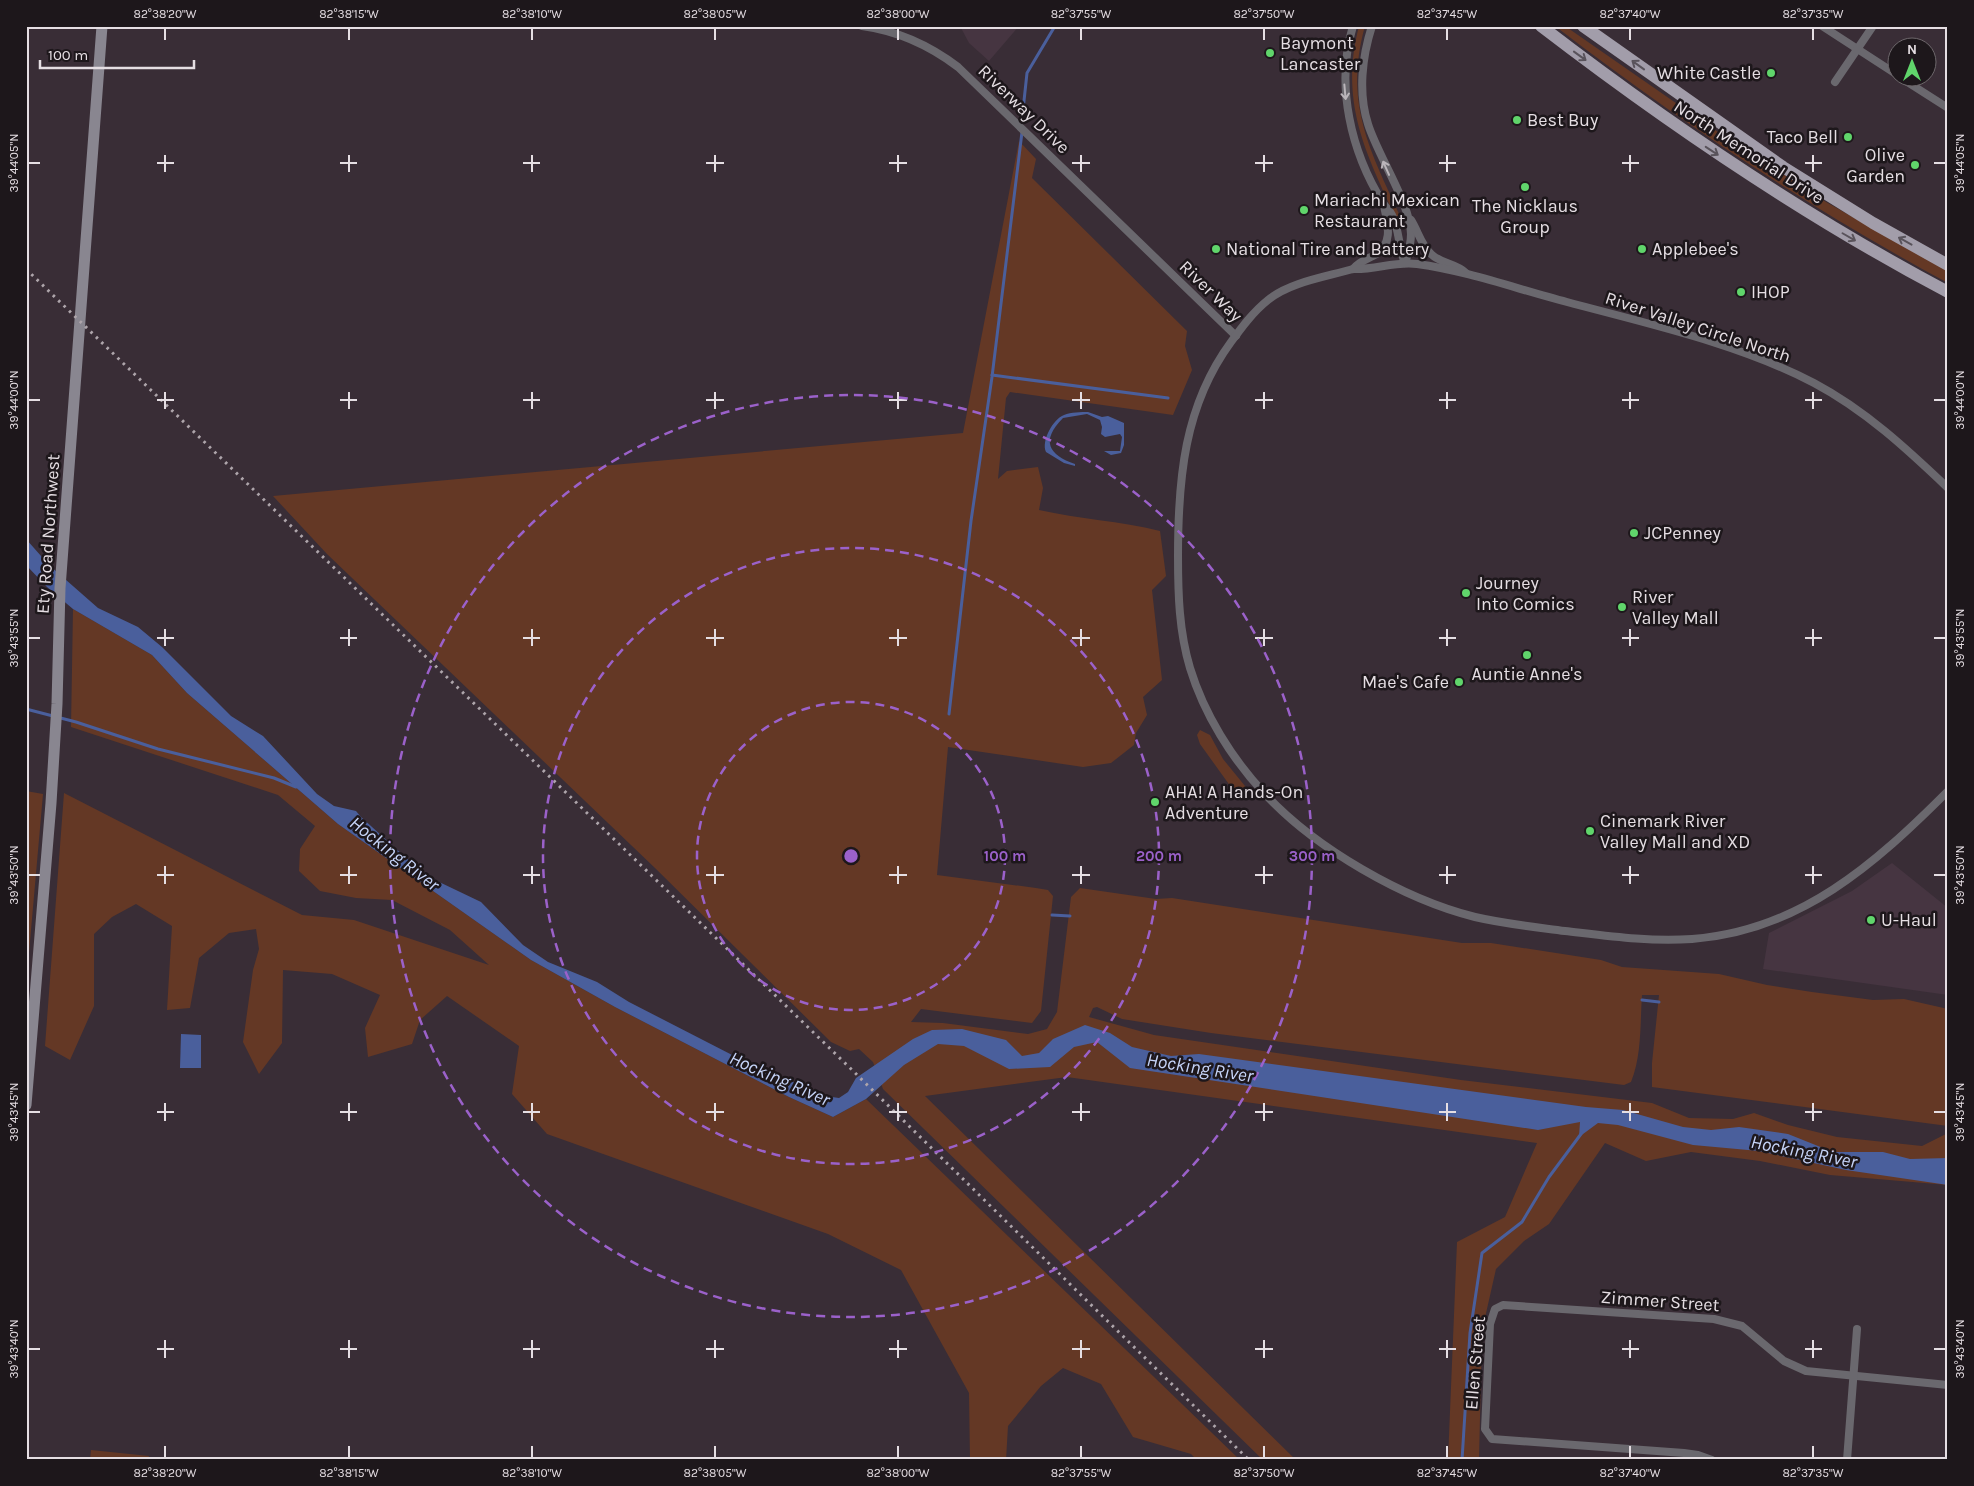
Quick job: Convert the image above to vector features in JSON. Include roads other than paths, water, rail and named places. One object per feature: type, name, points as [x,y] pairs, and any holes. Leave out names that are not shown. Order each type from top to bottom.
[{"type":"main road","name":"North Memorial Drive","points":[[1541,26],[1655,111],[1769,188],[1892,262],[1948,292]]},
{"type":"main road","name":"North Memorial Drive","points":[[1583,26],[1783,167],[1865,218],[1948,265]]},
{"type":"street","name":"Ety Road Northwest","points":[[26,1105],[50,812],[57,704],[60,588],[102,26]]},
{"type":"street","name":"Riverway Drive","points":[[862,26],[884,29],[906,36],[925,45],[958,67],[1165,268]]},
{"type":"street","points":[[1353,26],[1344,79],[1346,100],[1355,142],[1383,204],[1395,222],[1398,248],[1405,263]]},
{"type":"street","points":[[1372,26],[1363,75],[1367,123],[1407,214],[1411,234],[1405,263]]},
{"type":"street","points":[[1822,26],[1886,68]]},
{"type":"street","points":[[1835,82],[1873,26]]},
{"type":"street","points":[[1917,88],[1948,108]]},
{"type":"street","points":[[1383,204],[1388,223],[1386,243],[1377,255],[1359,262],[1354,268],[1280,292],[1259,308],[1236,336],[1212,370],[1198,398],[1183,460],[1179,495],[1178,588],[1185,647],[1194,679],[1212,720],[1244,770],[1285,815],[1337,854],[1413,895],[1472,916],[1514,924],[1620,938],[1667,940],[1703,938],[1739,931],[1782,916],[1842,885],[1868,866],[1948,791]]},
{"type":"street","name":"River Valley Circle North","points":[[1407,214],[1423,244],[1432,256],[1458,265],[1466,273]]},
{"type":"street","name":"River Valley Circle North","points":[[1354,268],[1364,269],[1405,263],[1466,273],[1680,333],[1785,369],[1820,386],[1864,414],[1948,488]]},
{"type":"street","name":"River Way","points":[[1165,268],[1236,336]]},
{"type":"street","name":"Zimmer Street","points":[[1503,1305],[1729,1321],[1753,1333],[1777,1355],[1795,1367],[1818,1374],[1948,1385]]},
{"type":"street","name":"Ellen Street","points":[[1503,1305],[1495,1309],[1490,1324],[1484,1428],[1487,1435],[1499,1441],[1684,1453],[1712,1460]]},
{"type":"street","points":[[1848,1460],[1857,1329]]},
{"type":"water","points":[[1076,412],[1088,412],[1102,417],[1108,416],[1124,423],[1124,445],[1121,453],[1111,455],[1104,451],[1120,451],[1122,437],[1120,434],[1105,437],[1101,434],[1100,420],[1087,414],[1063,418],[1056,426],[1050,440],[1054,452],[1075,464],[1075,466],[1064,463],[1046,452],[1045,442],[1049,431],[1060,417]]},
{"type":"water","name":"Hocking River","points":[[26,539],[49,565],[98,608],[138,627],[162,647],[231,716],[263,736],[317,794],[334,806],[356,811],[415,866],[435,880],[481,902],[523,945],[548,962],[597,982],[629,1002],[738,1058],[825,1096],[839,1098],[848,1092],[856,1078],[913,1039],[932,1030],[962,1029],[1006,1040],[1022,1056],[1039,1053],[1053,1039],[1085,1025],[1110,1033],[1132,1047],[1171,1056],[1199,1054],[1586,1107],[1623,1110],[1683,1127],[1711,1130],[1739,1127],[1788,1134],[1833,1152],[1883,1152],[1910,1159],[1948,1158],[1948,1185],[1846,1170],[1759,1151],[1693,1145],[1618,1125],[1598,1123],[1579,1137],[1580,1122],[1538,1130],[1130,1068],[1097,1042],[1074,1047],[1050,1067],[1009,1069],[964,1046],[938,1044],[904,1065],[866,1099],[833,1117],[789,1097],[615,1007],[531,960],[338,824],[187,693],[152,655],[73,609],[47,587],[26,565]]},
{"type":"water","points":[[181,1034],[201,1035],[201,1068],[180,1068]]},
{"type":"waterway","points":[[1023,110],[1027,73],[1055,26]]},
{"type":"waterway","points":[[949,714],[971,521],[992,377],[1022,132]]},
{"type":"waterway","points":[[992,375],[1168,398]]},
{"type":"waterway","points":[[26,709],[76,722],[158,749],[274,778],[296,787]]},
{"type":"waterway","points":[[1052,915],[1070,916]]},
{"type":"waterway","points":[[1642,1000],[1659,1002]]},
{"type":"waterway","points":[[1462,1460],[1470,1333],[1482,1253],[1522,1222],[1549,1177],[1581,1134]]},
{"type":"railway","points":[[26,269],[848,1066],[1249,1460]]},
{"type":"place","name":"Baymont Lancaster","points":[[1270,53]]},
{"type":"place","name":"White Castle","points":[[1771,73]]},
{"type":"place","name":"Best Buy","points":[[1517,120]]},
{"type":"place","name":"Taco Bell","points":[[1848,137]]},
{"type":"place","name":"Olive Garden","points":[[1915,165]]},
{"type":"place","name":"The Nicklaus Group","points":[[1525,187]]},
{"type":"place","name":"Mariachi Mexican Restaurant","points":[[1304,210]]},
{"type":"place","name":"National Tire and Battery","points":[[1216,249]]},
{"type":"place","name":"Applebee's","points":[[1642,249]]},
{"type":"place","name":"IHOP","points":[[1741,292]]},
{"type":"place","name":"JCPenney","points":[[1634,533]]},
{"type":"place","name":"Journey Into Comics","points":[[1466,593]]},
{"type":"place","name":"River Valley Mall","points":[[1622,607]]},
{"type":"place","name":"Auntie Anne's","points":[[1527,655]]},
{"type":"place","name":"Mae's Cafe","points":[[1459,682]]},
{"type":"place","name":"AHA! A Hands-On Adventure","points":[[1155,802]]},
{"type":"place","name":"Cinemark River Valley Mall and XD","points":[[1590,831]]},
{"type":"place","name":"U-Haul","points":[[1871,920]]}]
